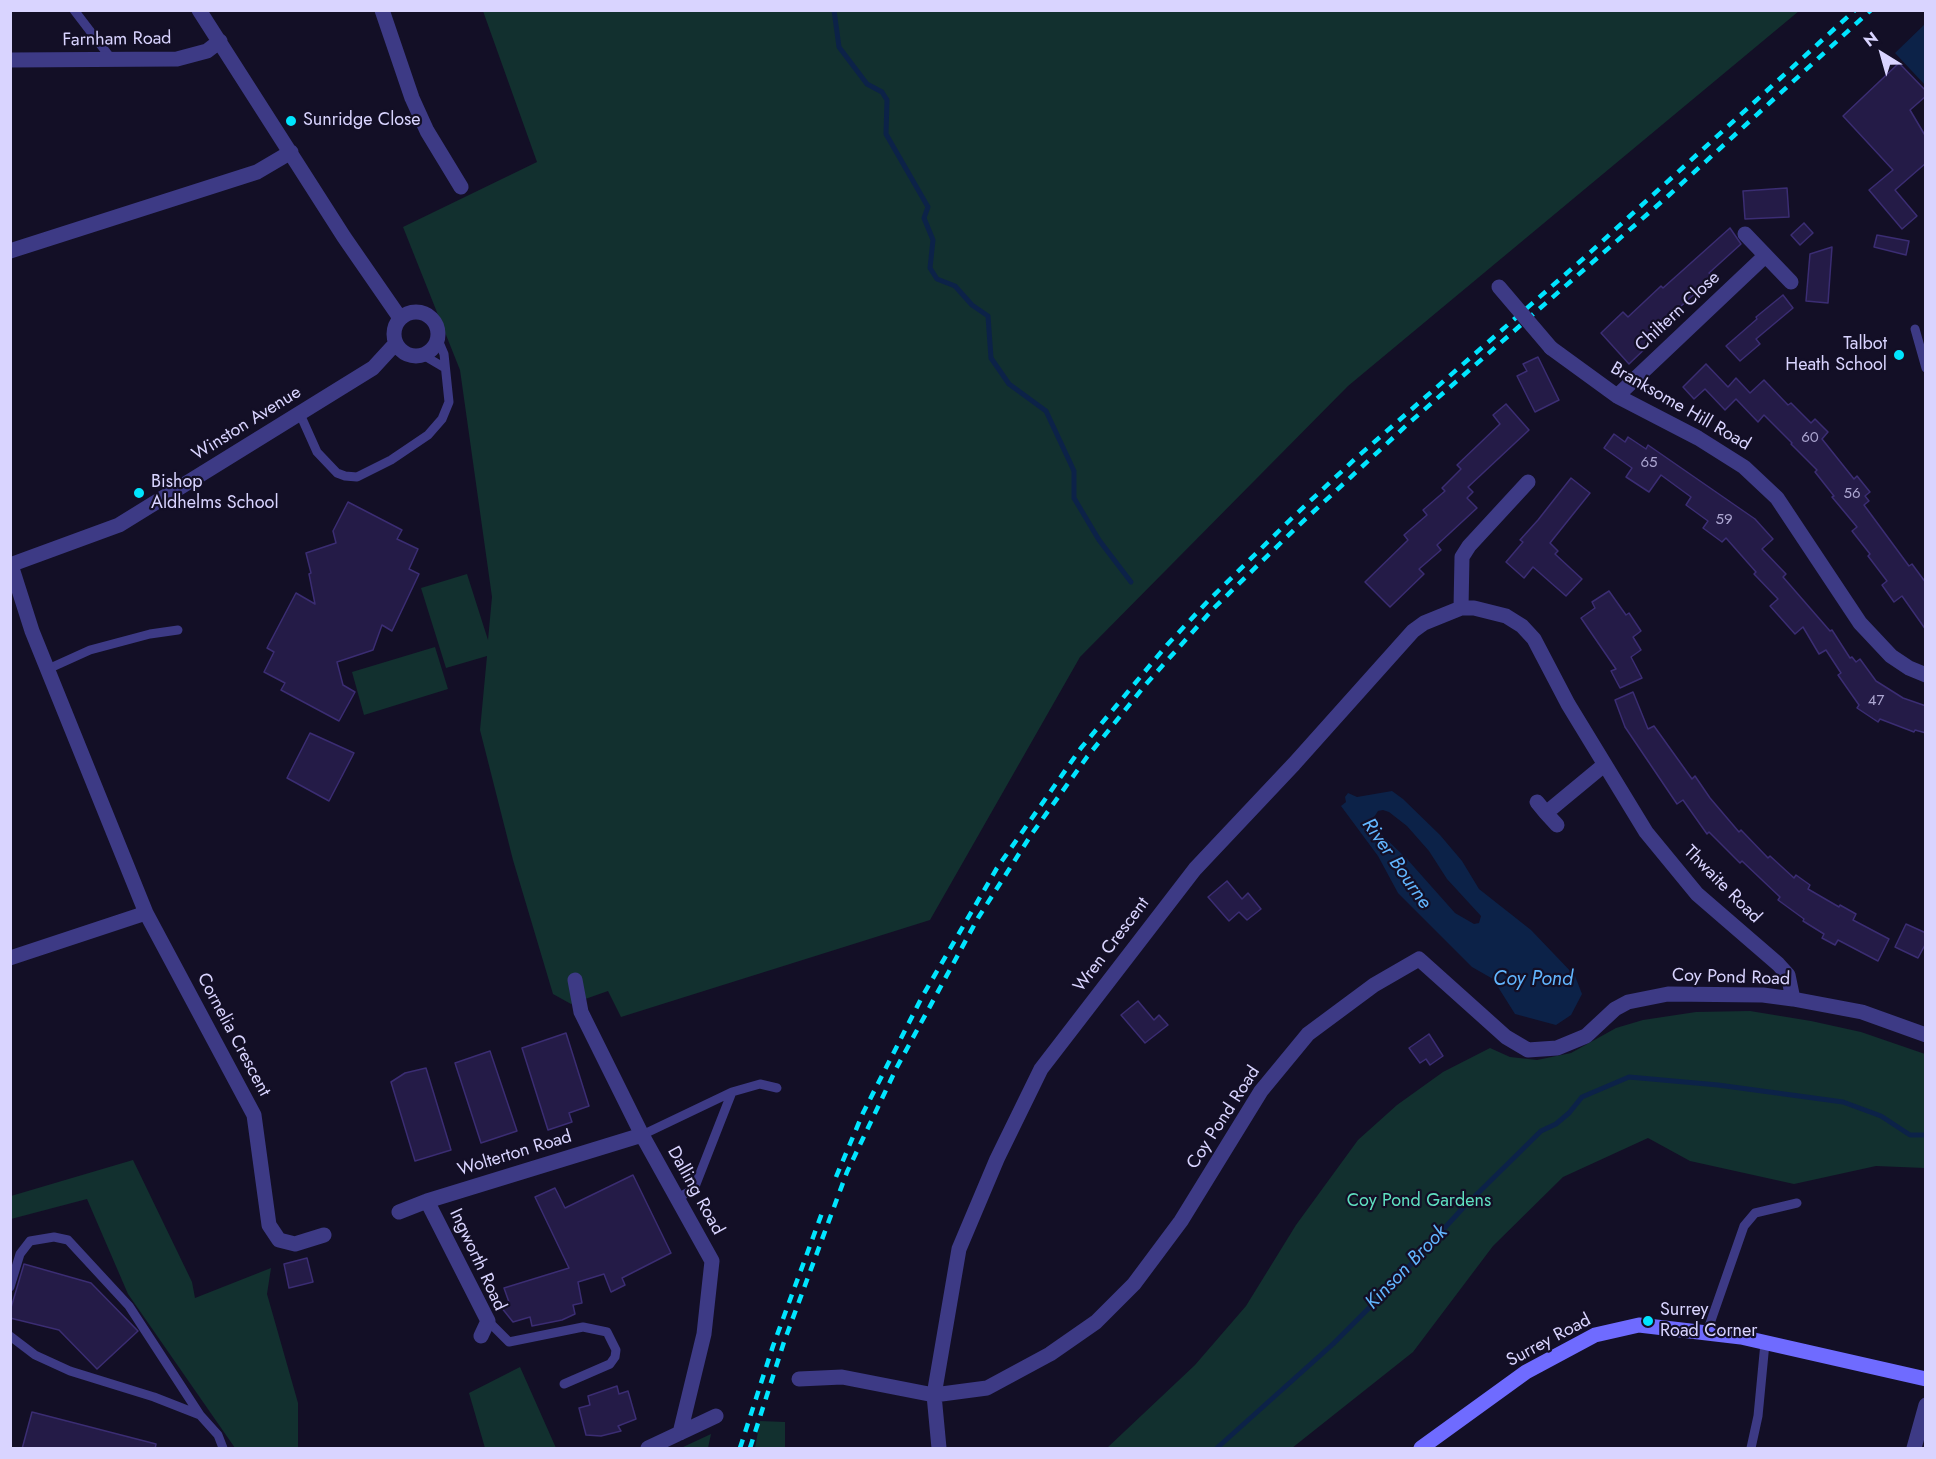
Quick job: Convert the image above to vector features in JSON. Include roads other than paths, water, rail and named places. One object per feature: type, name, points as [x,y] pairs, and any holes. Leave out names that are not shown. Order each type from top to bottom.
[{"type":"street","points":[[199,10],[344,237],[400,318]]},
{"type":"street","points":[[382,10],[412,98],[427,131],[461,187]]},
{"type":"street","name":"Farnham Road","points":[[10,60],[177,59],[207,51],[220,41]]},
{"type":"street","points":[[10,251],[256,172],[291,152]]},
{"type":"street","points":[[1745,234],[1791,282]]},
{"type":"street","name":"Chiltern Close","points":[[1617,396],[1765,256]]},
{"type":"street","name":"Branksome Hill Road","points":[[1499,287],[1551,348],[1617,396],[1698,438],[1744,467],[1757,478],[1777,498],[1860,623],[1892,656],[1909,668],[1926,675]]},
{"type":"street","points":[[414,312],[428,315],[437,326],[438,340],[429,352],[410,356],[400,349],[396,344],[394,330],[400,318],[414,312]]},
{"type":"street","name":"Winston Avenue","points":[[11,565],[120,525],[373,368],[396,344]]},
{"type":"street","points":[[1461,608],[1462,557],[1469,546],[1528,482]]},
{"type":"street","name":"Cornelia Crescent","points":[[11,565],[32,631],[146,913],[254,1115],[269,1225],[279,1240],[295,1244],[324,1235]]},
{"type":"street","name":"Thwaite Road","points":[[1461,608],[1489,610],[1506,616],[1522,626],[1534,639],[1568,704],[1646,832],[1698,894],[1788,975],[1793,999]]},
{"type":"street","name":"Wren Crescent","points":[[939,1449],[934,1395],[959,1250],[997,1159],[1041,1069],[1195,869],[1294,764],[1413,631],[1424,623],[1461,608]]},
{"type":"street","points":[[1557,825],[1541,807],[1604,765]]},
{"type":"street","points":[[10,958],[146,913]]},
{"type":"street","name":"Coy Pond Road","points":[[799,1378],[842,1377],[934,1395],[987,1388],[1050,1354],[1095,1322],[1134,1284],[1181,1221],[1261,1091],[1308,1034],[1374,985],[1419,959],[1506,1037],[1528,1050],[1557,1048],[1586,1036],[1615,1009],[1628,1002],[1668,994],[1763,995],[1793,999],[1862,1012],[1926,1035]]},
{"type":"street","name":"Dalling Road","points":[[575,980],[581,1012],[642,1135],[712,1261],[704,1334],[680,1433]]},
{"type":"street","name":"Wolterton Road","points":[[399,1212],[427,1201],[642,1135]]},
{"type":"street","name":"Ingworth Road","points":[[427,1201],[488,1321],[481,1336]]},
{"type":"street","name":"Surrey Road","points":[[1421,1449],[1526,1372],[1595,1335],[1639,1325],[1707,1332],[1926,1379]]},
{"type":"street","points":[[1914,1449],[1926,1405]]},
{"type":"street","points":[[648,1449],[716,1416]]},
{"type":"lane","points":[[74,10],[112,60]]},
{"type":"lane","points":[[1915,329],[1926,368]]},
{"type":"lane","points":[[300,414],[317,452],[325,463],[345,476],[357,477],[391,460],[428,435],[442,419],[449,402],[444,354],[438,340]]},
{"type":"lane","points":[[423,355],[445,368]]},
{"type":"lane","points":[[48,669],[90,650],[150,634],[178,630]]},
{"type":"lane","points":[[642,1135],[732,1092],[760,1084],[777,1088]]},
{"type":"lane","points":[[676,1199],[694,1190],[732,1092]]},
{"type":"lane","points":[[1707,1332],[1736,1255],[1744,1226],[1755,1214],[1797,1203]]},
{"type":"lane","points":[[10,1287],[20,1254],[30,1241],[54,1237],[68,1240],[129,1306],[201,1415],[218,1434],[223,1449]]},
{"type":"lane","points":[[488,1321],[509,1342],[583,1327],[607,1332],[616,1350],[615,1357],[610,1364],[564,1384]]},
{"type":"lane","points":[[10,1336],[35,1355],[70,1371],[154,1397],[201,1415]]},
{"type":"lane","points":[[1751,1449],[1758,1416],[1765,1343]]},
{"type":"water","points":[[1925,24],[1926,84],[1925,85],[1895,53]]},
{"type":"water","name":"Coy Pond","points":[[1392,791],[1440,835],[1462,861],[1479,889],[1531,930],[1575,976],[1582,994],[1571,1015],[1556,1025],[1515,1014],[1493,979],[1472,967],[1398,893],[1378,856],[1341,806],[1346,802],[1345,797],[1348,793],[1357,797]],"holes":[[[1378,811],[1389,812],[1407,826],[1429,851],[1447,879],[1481,916],[1479,923],[1474,924],[1455,913],[1407,859],[1381,834],[1374,817]]]},
{"type":"waterway","name":"River Bourne","points":[[834,10],[839,47],[867,84],[882,92],[887,100],[886,134],[928,207],[924,218],[933,240],[930,268],[937,279],[955,286],[972,305],[988,316],[991,358],[1009,384],[1046,411],[1074,471],[1074,498],[1099,540],[1131,582]]},
{"type":"waterway","name":"Kinson Brook","points":[[1217,1448],[1333,1344],[1391,1286],[1463,1208],[1541,1131],[1556,1124],[1582,1097],[1629,1077],[1718,1085],[1843,1102],[1881,1116],[1910,1135],[1926,1135]]},
{"type":"railway","points":[[836,1177],[863,1113],[922,997],[997,868],[1081,748],[1167,645],[1208,601],[1356,458],[1584,258],[1855,10]]},
{"type":"railway","points":[[750,1448],[784,1342],[847,1172],[897,1067],[978,918],[1031,835],[1087,757],[1147,683],[1214,608],[1297,527],[1409,423],[1667,197],[1871,10]]},
{"type":"railway","points":[[740,1448],[773,1346],[822,1213]]},
{"type":"place","name":"Sunridge Close","points":[[291,121]]},
{"type":"place","name":"Talbot Heath School","points":[[1899,355]]},
{"type":"place","name":"Bishop Aldhelms School","points":[[139,493]]},
{"type":"place","name":"Surrey Road Corner","points":[[1648,1321]]},
{"type":"park label","name":"Coy Pond Gardens","points":[[1419,1202]]}]
